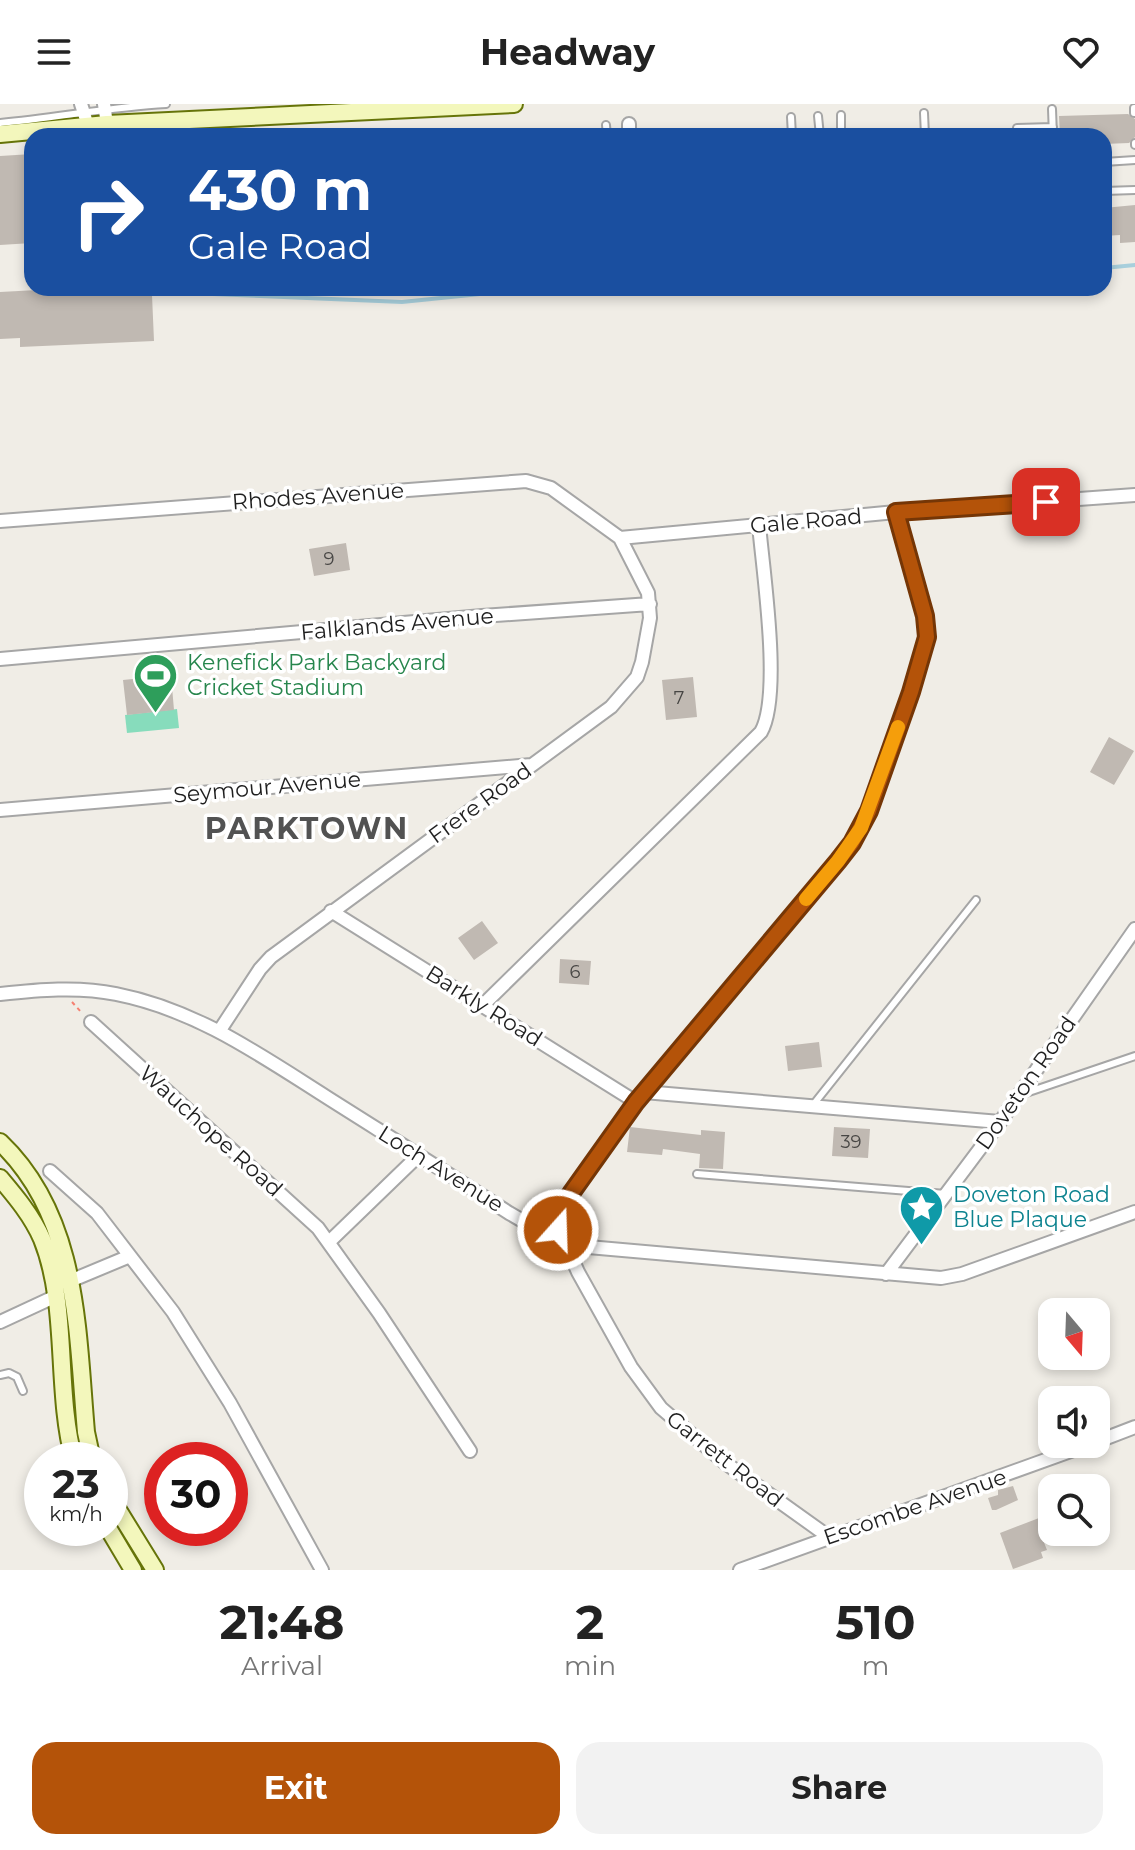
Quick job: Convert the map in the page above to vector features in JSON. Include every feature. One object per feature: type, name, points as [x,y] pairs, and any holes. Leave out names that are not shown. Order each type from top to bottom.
[{"type":"main road","points":[[26,128],[105,112],[514,104]]},
{"type":"main road","points":[[0,134],[24,128]]},
{"type":"main road","points":[[0,1142],[27,1171],[48,1206],[64,1249],[88,1442]]},
{"type":"main road","points":[[0,1178],[19,1200],[41,1239],[50,1264],[71,1442]]},
{"type":"main road","points":[[128,1526],[155,1570]]},
{"type":"main road","points":[[119,1546],[133,1570]]},
{"type":"street","name":"Rhodes Avenue","points":[[0,521],[526,481],[551,488],[620,538]]},
{"type":"street","name":"Gale Road","points":[[620,538],[896,512],[1135,495]]},
{"type":"street","points":[[564,1242],[558,1230],[557,1217],[640,1097],[838,861],[861,828],[911,692],[927,637],[925,616],[896,512]]},
{"type":"street","points":[[483,1005],[761,732],[767,716],[771,670],[759,525]]},
{"type":"street","name":"Frere Road","points":[[220,1030],[271,957],[611,707],[626,692],[637,677],[642,662],[650,604],[643,579],[620,538]]},
{"type":"street","name":"Falklands Avenue","points":[[0,659],[650,604]]},
{"type":"street","name":"Seymour Avenue","points":[[0,810],[533,764]]},
{"type":"street","name":"Barkly Road","points":[[331,911],[640,1097],[1000,1122]]},
{"type":"street","name":"Doveton Road","points":[[886,1274],[1000,1122],[1135,929]]},
{"type":"street","name":"Loch Avenue","points":[[0,994],[60,989],[97,991],[134,998],[220,1030],[509,1213],[564,1242],[608,1250],[952,1277],[1135,1212]]},
{"type":"street","name":"Wauchope Road","points":[[91,1022],[330,1241],[470,1451]]},
{"type":"street","points":[[330,1241],[419,1155]]},
{"type":"street","points":[[50,1171],[97,1213],[195,1345],[262,1457],[322,1570]]},
{"type":"street","name":"Garrett Road","points":[[564,1242],[631,1367],[661,1408],[724,1462],[829,1537]]},
{"type":"street","points":[[70,1281],[130,1256]]},
{"type":"street","points":[[0,1322],[54,1297]]},
{"type":"street","name":"Escombe Avenue","points":[[1110,1437],[1135,1427]]},
{"type":"street","name":"Escombe Avenue","points":[[740,1570],[1051,1458]]},
{"type":"lane","points":[[105,112],[166,104]]},
{"type":"lane","points":[[1017,128],[1053,127],[1052,109]]},
{"type":"lane","points":[[924,113],[925,128]]},
{"type":"lane","points":[[0,123],[85,114]]},
{"type":"lane","points":[[841,115],[841,128]]},
{"type":"lane","points":[[818,116],[819,128]]},
{"type":"lane","points":[[791,117],[792,128]]},
{"type":"lane","points":[[1112,161],[1135,160]]},
{"type":"lane","points":[[1112,191],[1135,190]]},
{"type":"lane","points":[[811,1108],[976,900]]},
{"type":"lane","points":[[1017,1097],[1135,1056]]},
{"type":"lane","points":[[697,1174],[946,1194]]},
{"type":"lane","points":[[0,1375],[9,1373],[17,1377],[23,1391]]},
{"type":"path","points":[[60,989],[91,1022]]},
{"type":"green space","name":"Kenefick Park Backyard Cricket Stadium","points":[[177,709],[179,728],[127,733],[125,715]]},
{"type":"building","points":[[1128,114],[1135,119],[1135,137],[1129,143],[1112,144],[1112,128],[1060,128],[1059,116]]},
{"type":"building","points":[[24,154],[24,244],[0,245],[0,156]]},
{"type":"building","points":[[1135,205],[1135,242],[1120,243],[1120,235],[1112,236],[1112,207]]},
{"type":"building","points":[[24,291],[24,296],[152,296],[154,341],[20,347],[20,338],[0,339],[0,292]]},
{"type":"building","points":[[346,543],[350,570],[314,576],[309,549]]},
{"type":"building","points":[[171,675],[174,710],[127,715],[123,680]]},
{"type":"building","points":[[693,677],[697,717],[666,720],[662,680]]},
{"type":"building","points":[[1109,737],[1134,751],[1114,785],[1090,772]]},
{"type":"building","points":[[482,921],[498,943],[474,960],[458,938]]},
{"type":"building","points":[[560,959],[591,961],[589,985],[559,983]]},
{"type":"building","points":[[819,1042],[822,1067],[788,1071],[785,1046]]},
{"type":"building","points":[[630,1127],[701,1135],[701,1130],[725,1132],[723,1169],[699,1168],[700,1154],[663,1149],[662,1155],[627,1152]]},
{"type":"building","points":[[834,1127],[870,1129],[868,1158],[832,1156]]},
{"type":"building","points":[[1013,1486],[1018,1500],[992,1510],[988,1498],[998,1495],[998,1490]]},
{"type":"building","points":[[1038,1518],[1038,1546],[1045,1546],[1047,1550],[1041,1552],[1043,1558],[1013,1569],[1000,1533]]},
{"type":"waterway","points":[[1112,267],[1135,265]]},
{"type":"waterway","points":[[259,296],[402,302],[460,296]]},
{"type":"slow traffic","points":[[806,899],[861,828],[898,727]]},
{"type":"place","name":"Kenefick Park Backyard Cricket Stadium","points":[[156,714]]},
{"type":"place","name":"Doveton Road Blue Plaque","points":[[922,1246]]},
{"type":"district","name":"PARKTOWN","points":[[307,828]]},
{"type":"route","points":[[558,1230],[557,1217],[572,1192],[636,1102],[838,861],[861,828],[911,692],[927,637],[925,616],[896,512],[1046,502]]}]
